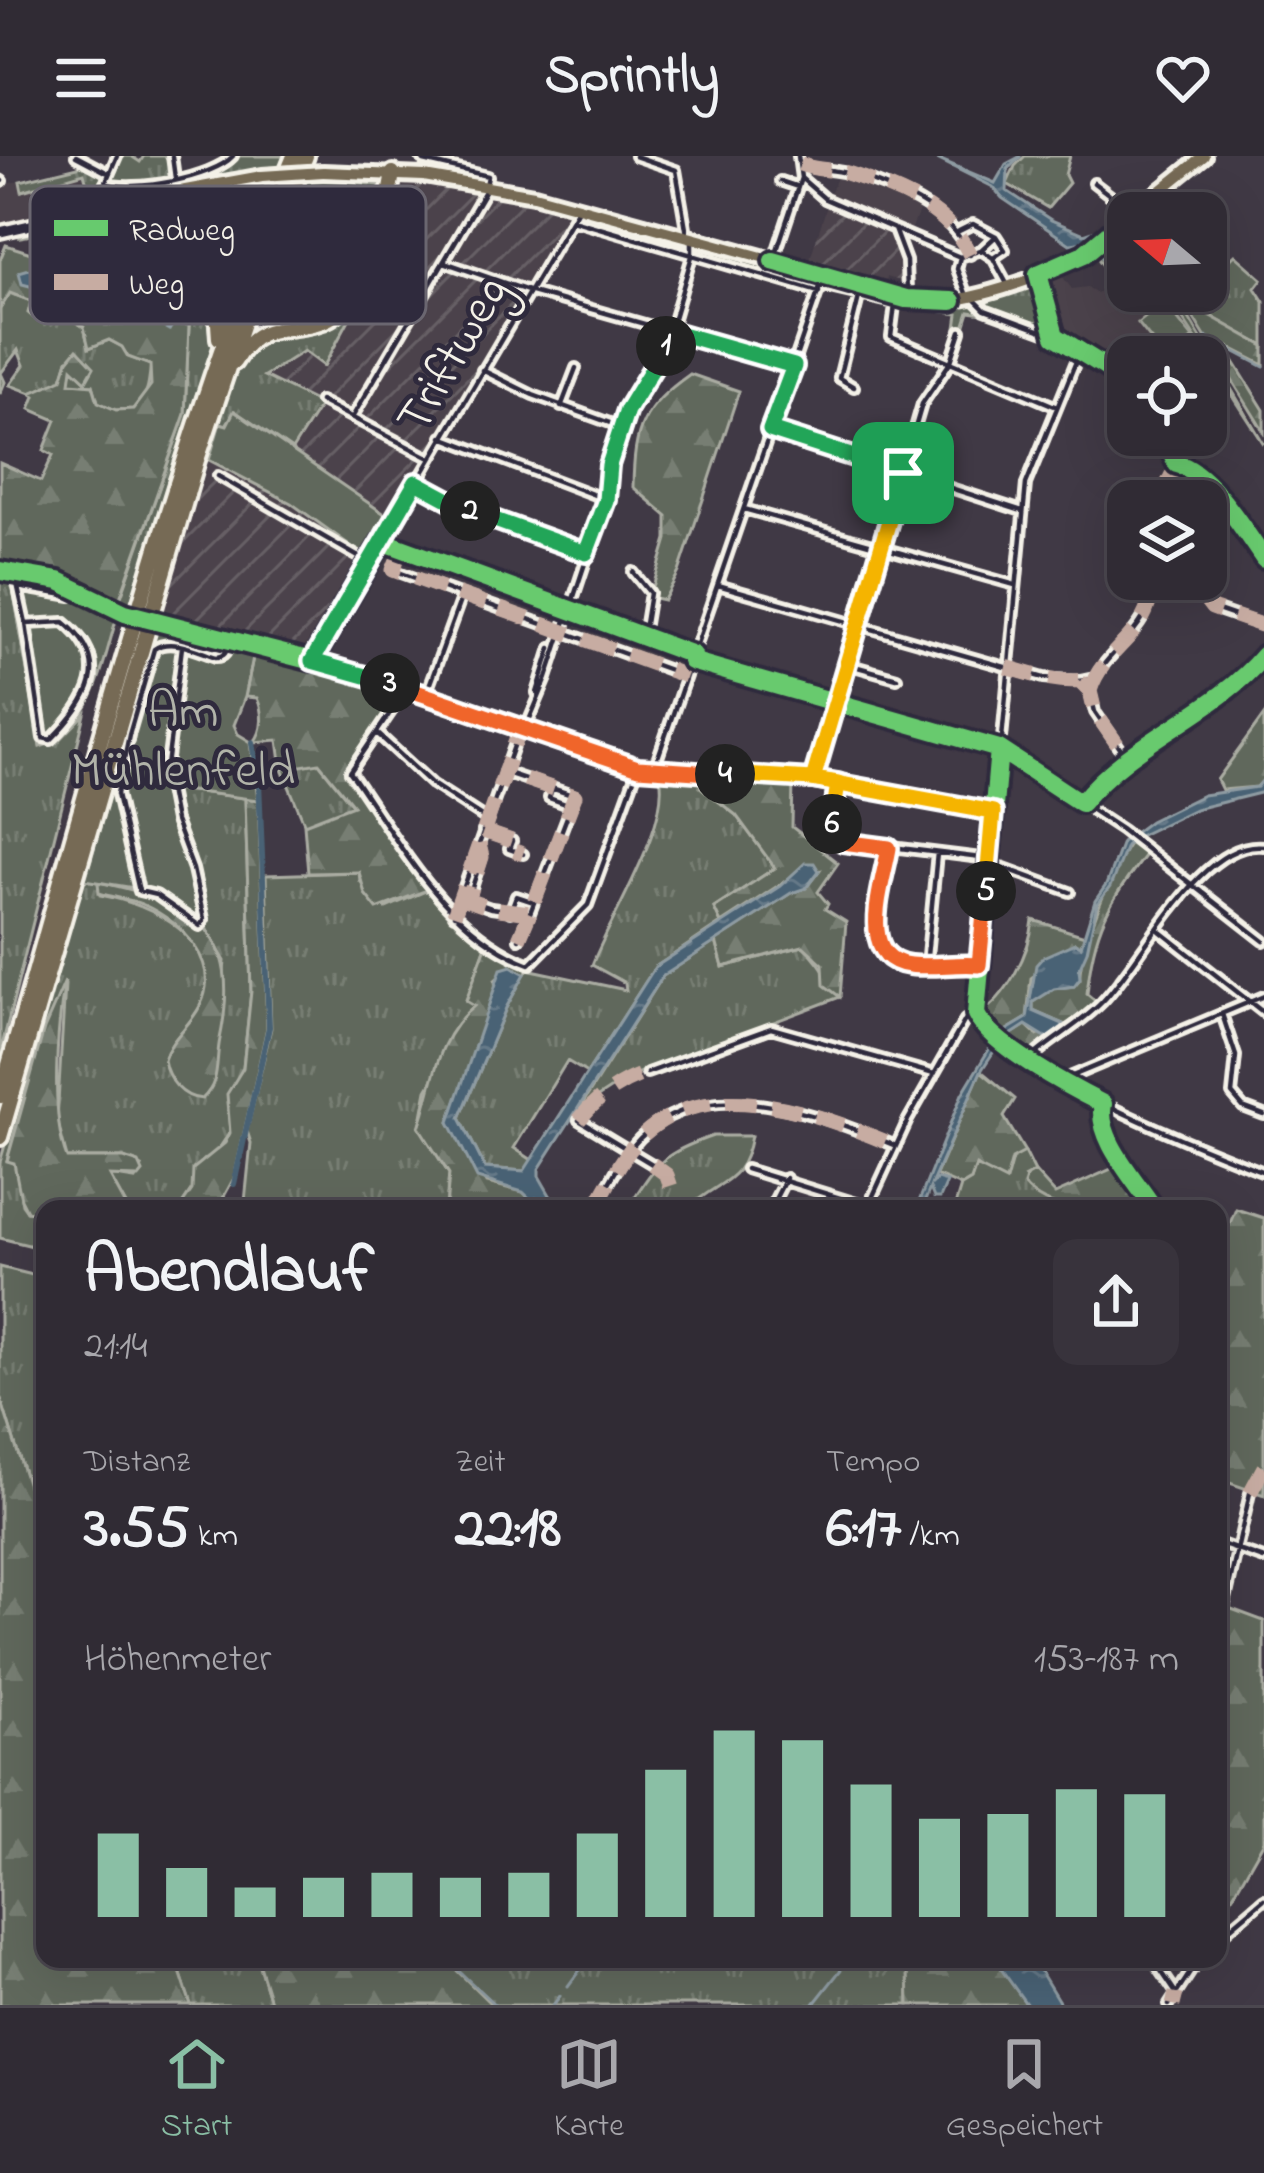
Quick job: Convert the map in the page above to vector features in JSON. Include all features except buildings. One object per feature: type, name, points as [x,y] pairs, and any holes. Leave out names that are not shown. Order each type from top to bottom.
[{"type":"highway","points":[[285,186],[294,156]]},
{"type":"highway","points":[[291,186],[306,156]]},
{"type":"highway","points":[[386,186],[388,173]]},
{"type":"highway","points":[[386,186],[388,173]]},
{"type":"highway","points":[[0,1137],[214,389],[219,324]]},
{"type":"highway","points":[[0,1096],[237,324]]},
{"type":"highway","points":[[214,389],[254,337],[271,328],[301,324]]},
{"type":"main road","points":[[1160,192],[1204,156]]},
{"type":"main road","points":[[188,186],[322,172],[388,173],[486,186],[579,206],[773,261],[821,284],[934,302],[1007,285],[1074,260],[1107,234]]},
{"type":"main road","points":[[0,232],[30,225]]},
{"type":"street","points":[[76,156],[108,173]]},
{"type":"street","points":[[104,186],[117,156]]},
{"type":"street","points":[[172,156],[173,186]]},
{"type":"street","points":[[178,186],[217,169],[232,156]]},
{"type":"street","points":[[420,156],[427,162],[488,176],[426,292]]},
{"type":"street","points":[[536,698],[561,639],[606,500],[609,465],[621,427],[640,383],[664,352],[692,256],[676,170],[635,156]]},
{"type":"street","points":[[773,261],[801,178],[798,160],[888,188],[938,212],[959,231],[970,255]]},
{"type":"street","points":[[801,178],[825,199],[960,257],[980,250],[996,236]]},
{"type":"street","points":[[780,181],[798,187]]},
{"type":"street","points":[[105,183],[116,186]]},
{"type":"street","points":[[1094,183],[1107,200]]},
{"type":"street","name":"Triftweg","points":[[312,661],[579,206]]},
{"type":"street","points":[[572,220],[692,256],[859,296],[899,299]]},
{"type":"street","points":[[959,231],[973,224],[996,236],[1005,250],[993,257]]},
{"type":"street","points":[[894,229],[906,261],[890,337],[1057,406]]},
{"type":"street","points":[[980,250],[993,257],[1007,285]]},
{"type":"street","points":[[960,257],[958,269],[970,296],[985,310],[1054,336],[1107,369]]},
{"type":"street","points":[[444,262],[528,291],[794,366]]},
{"type":"street","points":[[1040,280],[1054,336]]},
{"type":"street","points":[[654,769],[821,284]]},
{"type":"street","points":[[854,387],[839,378],[859,296]]},
{"type":"street","points":[[353,416],[407,324]]},
{"type":"street","points":[[813,779],[922,404],[951,362],[961,331]]},
{"type":"street","points":[[1079,354],[1026,484],[976,1014],[999,1039],[1064,1084],[1264,1172]]},
{"type":"street","points":[[562,406],[576,368]]},
{"type":"street","points":[[482,370],[621,427]]},
{"type":"street","points":[[320,401],[430,458]]},
{"type":"street","points":[[770,430],[1022,511]]},
{"type":"street","points":[[442,437],[606,500]]},
{"type":"street","points":[[1173,456],[1177,464]]},
{"type":"street","points":[[1169,480],[1177,464]]},
{"type":"street","points":[[1177,464],[1185,465],[1217,494],[1264,559]]},
{"type":"street","points":[[218,476],[369,563]]},
{"type":"street","points":[[416,482],[452,505],[586,553]]},
{"type":"street","points":[[744,508],[1015,586]]},
{"type":"street","points":[[382,541],[644,636],[692,658],[999,749],[1122,830],[1264,941]]},
{"type":"street","points":[[401,550],[393,571],[686,676]]},
{"type":"street","points":[[0,571],[59,581],[125,614],[407,688],[638,768],[813,779],[993,812]]},
{"type":"street","points":[[633,572],[650,593],[644,636]]},
{"type":"street","points":[[15,574],[43,738],[51,740],[81,710],[93,672],[85,639],[64,622],[26,624]]},
{"type":"street","points":[[718,585],[1044,678],[1094,678]]},
{"type":"street","points":[[18,587],[70,596]]},
{"type":"street","points":[[426,694],[462,597]]},
{"type":"street","points":[[1126,757],[1095,712],[1090,691],[1094,678],[1148,614],[1151,600]]},
{"type":"street","points":[[1206,600],[1212,608],[1264,626]]},
{"type":"street","points":[[182,647],[166,774],[175,821],[195,877],[204,919],[200,926],[139,890],[118,794],[151,653],[161,643],[182,647],[220,657],[230,640]]},
{"type":"street","points":[[454,915],[551,648]]},
{"type":"street","points":[[1081,802],[1126,757],[1218,696],[1264,655]]},
{"type":"street","points":[[847,664],[897,678]]},
{"type":"street","points":[[1080,681],[1090,691]]},
{"type":"street","points":[[407,688],[350,772],[454,915],[504,954],[530,964],[588,905],[638,768]]},
{"type":"street","points":[[378,734],[432,784],[488,819]]},
{"type":"street","points":[[504,772],[552,789],[549,798],[571,806],[519,939]]},
{"type":"street","points":[[838,783],[832,824],[837,836],[848,843],[989,861],[1070,892]]},
{"type":"street","points":[[483,831],[512,841],[509,849],[524,854]]},
{"type":"street","points":[[479,844],[482,857],[468,899],[530,913]]},
{"type":"street","points":[[1029,1060],[1106,998],[1193,884],[1221,857],[1257,844],[1264,846]]},
{"type":"street","points":[[889,848],[878,940],[882,952],[891,960],[926,966],[979,965]]},
{"type":"street","points":[[926,966],[937,854]]},
{"type":"street","points":[[511,912],[516,896],[534,902]]},
{"type":"street","points":[[1159,929],[1264,1012]]},
{"type":"street","points":[[1064,1084],[1070,1077],[1264,996]]},
{"type":"street","points":[[871,1200],[934,1073],[965,1020],[976,1014]]},
{"type":"street","points":[[1222,1014],[1236,1056],[1232,1094],[1244,1107],[1264,1115]]},
{"type":"street","points":[[647,1073],[771,1028],[934,1073]]},
{"type":"street","points":[[600,1200],[630,1151],[653,1127],[706,1107],[758,1101],[896,1146]]},
{"type":"street","points":[[1103,1104],[1109,1137],[1148,1200]]},
{"type":"street","points":[[579,1120],[652,1165]]},
{"type":"street","points":[[746,1169],[845,1200]]},
{"type":"street","points":[[775,1200],[786,1178]]},
{"type":"street","points":[[1227,1596],[1250,1493]]},
{"type":"street","points":[[1227,1546],[1264,1559]]},
{"type":"street","points":[[1227,1930],[1264,1899]]},
{"type":"street","points":[[1159,1968],[1176,1994]]},
{"type":"street","points":[[1169,2005],[1192,1968]]},
{"type":"shaded area","points":[[85,173],[88,186],[34,186]]},
{"type":"shaded area","points":[[838,175],[920,208],[910,233],[828,200]]},
{"type":"shaded area","points":[[397,178],[502,192],[576,209],[392,519],[292,450],[321,404],[264,377],[304,351],[324,365],[346,324],[426,324],[426,186],[396,186]]},
{"type":"shaded area","points":[[20,181],[22,189],[30,187],[30,217],[1,223],[0,185]]},
{"type":"shaded area","points":[[827,206],[893,230],[905,261],[907,283],[887,277],[883,290],[807,268]]},
{"type":"shaded area","points":[[1061,275],[1072,289],[1087,287],[1097,293],[1107,287],[1107,312],[1177,312],[1193,336],[1107,336],[1107,354],[1099,363],[1056,336],[1041,279]]},
{"type":"shaded area","points":[[209,460],[291,503],[369,559],[309,658],[183,627],[168,622],[163,613]]},
{"type":"green space","points":[[118,156],[140,162],[144,156],[171,156],[175,179],[217,169],[233,156],[284,156],[280,167],[172,186],[87,186],[84,173],[22,191],[20,181],[78,167],[83,160],[108,174]]},
{"type":"green space","points":[[1025,156],[1070,156],[1065,175],[1069,183],[1048,208],[1007,184]]},
{"type":"green space","points":[[325,179],[379,186],[303,186],[306,180]]},
{"type":"green space","points":[[576,208],[822,277],[816,293],[568,223]]},
{"type":"green space","points":[[1107,240],[1107,271],[1093,252]]},
{"type":"green space","points":[[6,245],[30,253],[30,301],[10,293],[0,309],[0,260]]},
{"type":"green space","points":[[1235,255],[1262,279],[1255,288],[1264,302],[1264,346],[1205,312],[1227,312],[1227,263]]},
{"type":"green space","points":[[1041,279],[1056,336],[969,312],[963,331],[956,328],[958,314],[899,306],[901,300],[913,302]]},
{"type":"green space","points":[[10,293],[30,301],[30,324],[79,324],[89,348],[109,340],[123,347],[129,357],[151,365],[139,403],[133,409],[116,410],[98,402],[93,385],[70,384],[72,368],[86,381],[68,360],[62,380],[31,393],[10,385],[24,365],[18,350],[1,373],[5,382],[0,394],[0,309]]},
{"type":"green space","points":[[1152,312],[1172,312],[1191,336],[1148,336],[1138,323]]},
{"type":"green space","points":[[1178,312],[1185,312],[1200,336],[1194,336]]},
{"type":"green space","points":[[1190,312],[1205,312],[1264,346],[1264,365],[1227,346],[1227,336],[1205,336]]},
{"type":"green space","points":[[79,324],[159,324],[169,329],[169,324],[189,324],[185,414],[120,598],[50,575],[0,568],[0,463],[41,481],[53,455],[44,450],[56,420],[30,409],[35,396],[31,393],[62,379],[77,349],[94,367],[86,381],[72,368],[70,383],[93,385],[98,402],[116,410],[133,409],[151,385],[150,365],[128,357],[109,340],[89,348]]},
{"type":"green space","points":[[189,324],[208,324],[211,344],[210,324],[215,324],[215,341],[133,612],[77,586],[121,597],[185,414]]},
{"type":"green space","points":[[347,324],[324,366],[304,351],[264,376],[321,404],[292,450],[235,411],[226,425],[218,422],[233,379],[248,355],[271,339]]},
{"type":"green space","points":[[1227,350],[1264,410],[1264,432],[1227,372]]},
{"type":"green space","points":[[690,374],[739,391],[679,572],[664,600],[650,597],[667,539],[667,516],[633,487],[636,449],[651,409]]},
{"type":"green space","points":[[1227,382],[1264,444],[1227,387]]},
{"type":"green space","points":[[234,411],[392,519],[369,559],[291,503],[209,460],[220,423],[227,425]]},
{"type":"green space","points":[[0,568],[10,570],[40,746],[59,741],[85,714],[0,1054]]},
{"type":"green space","name":"Am Mühlenfeld","points":[[10,570],[51,575],[118,614],[85,710],[73,726],[40,747]]},
{"type":"green space","points":[[155,627],[230,642],[227,653],[121,772],[86,880],[98,882],[100,895],[141,907],[180,929],[204,962],[207,982],[201,1005],[164,1060],[217,1050],[225,961],[203,923],[167,788],[245,798],[251,991],[243,1068],[227,1102],[230,1132],[185,1200],[123,1200],[109,1175],[135,1179],[142,1167],[124,1158],[67,1158],[57,1120],[65,984],[44,1029],[7,1160],[15,1163],[22,1204],[36,1213],[36,1247],[0,1238],[0,1162]]},
{"type":"green space","name":"Am Mühlenfeld","points":[[230,642],[255,647],[234,725],[251,742],[258,800],[168,788],[204,920],[200,926],[140,889],[85,880],[114,779],[121,778],[155,649],[171,645],[220,658]]},
{"type":"green space","points":[[255,647],[404,689],[350,775],[430,889],[377,909],[365,894],[359,872],[308,873],[304,824],[353,805],[319,763],[282,769],[278,740],[254,742],[261,726],[260,709],[257,698],[245,697]]},
{"type":"green space","points":[[1264,715],[1264,779],[1257,787],[1222,790],[1217,780]]},
{"type":"green space","points":[[318,762],[353,806],[305,825],[282,769]]},
{"type":"green space","points":[[658,770],[703,774],[701,787],[736,815],[775,868],[714,908],[721,923],[655,967],[587,1073],[567,1061],[514,1148],[532,1160],[525,1171],[485,1168],[460,1118],[527,969],[626,990],[625,983],[592,965],[650,840],[661,789]]},
{"type":"green space","points":[[703,774],[793,780],[792,827],[838,863],[818,892],[828,904],[825,909],[846,922],[840,997],[824,985],[823,964],[803,946],[723,967],[716,941],[806,888],[819,871],[787,880],[721,923],[714,908],[775,868],[736,815],[700,787]]},
{"type":"green space","points":[[245,798],[258,800],[267,1027],[234,1178],[222,1200],[185,1200],[192,1190],[193,1169],[225,1143],[230,1133],[227,1094],[243,1068],[251,991]]},
{"type":"green space","points":[[1133,839],[1148,851],[1113,901],[1099,933],[1087,994],[1098,1003],[1029,1059],[1002,1040],[1026,1025],[1037,1035],[1063,1024],[1033,1011],[1033,1002],[1054,988],[1074,986],[1080,979],[1099,907]]},
{"type":"green space","points":[[359,872],[360,881],[386,908],[430,889],[453,917],[487,943],[466,1000],[475,1006],[427,1090],[420,1127],[449,1174],[447,1200],[245,1200],[251,1143],[247,1131],[271,1028],[266,875]]},
{"type":"green space","points":[[98,882],[185,912],[204,927],[217,947],[225,1002],[215,1079],[202,1099],[177,1086],[164,1060],[200,1006],[206,974],[202,960],[172,922],[138,903],[99,893]]},
{"type":"green space","points":[[1033,920],[1085,936],[1080,947],[1075,943],[1031,978],[1027,1018],[997,1036],[978,1015],[1015,973]]},
{"type":"green space","points":[[716,941],[723,967],[803,946],[840,997],[630,1076],[593,1100],[578,1119],[574,1117],[663,976]]},
{"type":"green space","points":[[487,943],[502,955],[530,965],[525,974],[511,966],[495,980],[496,990],[449,1122],[487,1183],[523,1192],[531,1200],[447,1200],[449,1174],[419,1127],[443,1047],[474,1006],[466,1001]]},
{"type":"green space","points":[[65,981],[57,1071],[62,1140],[67,1158],[124,1158],[139,1163],[143,1172],[139,1177],[110,1176],[123,1200],[36,1200],[36,1213],[27,1211],[21,1199],[14,1163],[7,1161],[44,1029]]},
{"type":"green space","points":[[981,1071],[1015,1099],[1004,1117],[1025,1152],[1012,1159],[1006,1181],[976,1166],[971,1180],[961,1186],[936,1175]]},
{"type":"green space","points":[[713,1136],[751,1136],[735,1173],[698,1200],[633,1200],[661,1162]]},
{"type":"green space","points":[[1025,1152],[1035,1172],[1025,1177],[1051,1200],[957,1200],[975,1166]]},
{"type":"green space","points":[[1125,1163],[1150,1200],[1044,1200],[1024,1185],[1026,1177],[1035,1172],[1055,1194]]},
{"type":"green space","points":[[1236,1209],[1264,1218],[1264,1495],[1227,1482],[1227,1230]]},
{"type":"green space","points":[[0,1267],[36,1276],[36,1511],[0,1396]]},
{"type":"green space","points":[[0,1396],[36,1511],[36,1968],[179,1968],[191,2005],[0,2005]]},
{"type":"green space","points":[[1227,1607],[1264,1621],[1264,1841],[1227,1906]]},
{"type":"green space","points":[[179,1968],[260,1968],[271,2005],[191,2005]]},
{"type":"green space","points":[[260,1968],[454,1968],[492,2005],[271,2005]]},
{"type":"green space","points":[[454,1968],[908,1968],[909,2005],[492,2005]]},
{"type":"green space","points":[[908,1968],[1000,1968],[1027,2005],[909,2005]]},
{"type":"water","points":[[931,156],[995,183],[1006,164],[1021,156],[1008,169],[1007,191],[1051,220],[1084,234],[1107,226],[1107,233],[1070,244],[993,187]]},
{"type":"water","points":[[30,269],[30,286],[22,284],[19,272]]},
{"type":"water","points":[[1264,779],[1264,792],[1195,809],[1126,846],[1110,887],[1097,904],[1080,978],[1074,986],[1054,989],[1033,1002],[1033,1011],[1063,1024],[1062,1030],[1047,1038],[1026,1025],[1000,1042],[981,1071],[931,1185],[937,1179],[947,1182],[940,1198],[934,1198],[930,1188],[925,1200],[920,1200],[962,1094],[997,1036],[1027,1018],[1036,965],[1075,943],[1081,946],[1095,901],[1122,842],[1150,821],[1203,795],[1257,787]]},
{"type":"water","points":[[805,863],[814,863],[819,871],[806,888],[791,893],[663,976],[539,1169],[553,1200],[531,1200],[523,1192],[477,1178],[449,1122],[501,969],[511,966],[525,974],[460,1118],[485,1168],[524,1171],[655,967],[780,886]]},
{"type":"water","points":[[1000,1968],[1038,1968],[1061,2005],[1027,2005]]},
{"type":"waterway","points":[[1098,253],[1107,263]]},
{"type":"waterway","points":[[1227,348],[1264,367]]},
{"type":"waterway","points":[[234,1184],[269,1027],[259,781],[253,742]]},
{"type":"waterway","points":[[456,1968],[495,2005]]},
{"type":"waterway","points":[[568,1986],[581,1968]]},
{"type":"waterway","points":[[813,2005],[842,1968]]},
{"type":"waterway","points":[[553,2005],[560,1996]]},
{"type":"marked path","points":[[800,164],[847,173],[918,202],[948,224],[970,255]]},
{"type":"marked path","points":[[1169,480],[1177,464]]},
{"type":"marked path","points":[[401,550],[393,570],[686,676]]},
{"type":"marked path","points":[[1090,691],[1105,663],[1137,627],[1149,600]]},
{"type":"marked path","points":[[1206,600],[1212,608],[1264,626]]},
{"type":"marked path","points":[[1006,667],[1060,680],[1094,678]]},
{"type":"marked path","points":[[1080,681],[1126,757]]},
{"type":"marked path","points":[[454,915],[520,728]]},
{"type":"marked path","points":[[479,844],[482,857],[468,900],[530,913],[575,796],[504,772]]},
{"type":"marked path","points":[[483,831],[512,841],[509,849],[523,854]]},
{"type":"marked path","points":[[519,939],[530,913]]},
{"type":"marked path","points":[[579,1120],[610,1091],[647,1073]]},
{"type":"marked path","points":[[599,1200],[640,1138],[667,1118],[698,1106],[731,1102],[800,1112],[896,1146]]},
{"type":"marked path","points":[[652,1164],[667,1175],[675,1200]]},
{"type":"marked path","points":[[1250,1493],[1264,1467]]},
{"type":"marked path","points":[[1173,2005],[1176,1993]]},
{"type":"cycle path","points":[[1107,235],[1084,254],[1038,274],[1055,336],[1107,368]]},
{"type":"cycle path","points":[[773,261],[906,299],[952,301]]},
{"type":"cycle path","points":[[1173,456],[1177,464],[1214,490],[1264,559]]},
{"type":"cycle path","points":[[0,571],[59,581],[125,613],[312,661],[382,541],[693,655],[691,661],[999,749],[1081,803],[1124,762],[1221,695],[1264,655]]},
{"type":"cycle path","points":[[999,749],[976,1014],[1014,1052],[1103,1104],[1111,1145],[1148,1200]]},
{"type":"route","points":[[903,473],[770,430],[794,366],[671,331],[664,352],[627,410],[609,465],[606,500],[586,553],[452,505],[416,482],[312,661],[407,688],[638,768],[813,779],[838,783],[993,812],[979,965],[911,965],[891,960],[882,952],[877,924],[889,848],[843,842],[832,824],[838,783],[813,779],[903,473]]}]
